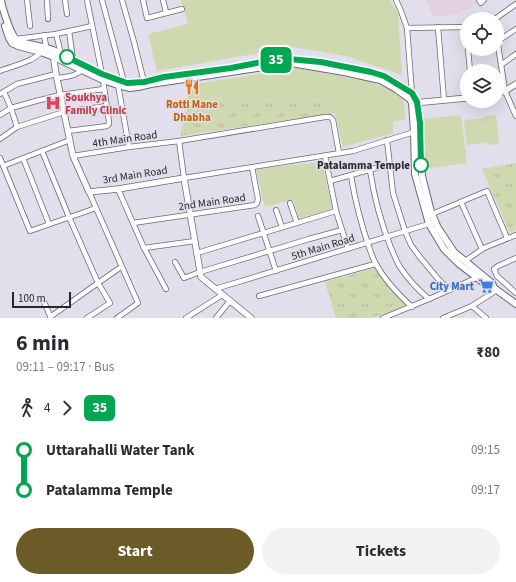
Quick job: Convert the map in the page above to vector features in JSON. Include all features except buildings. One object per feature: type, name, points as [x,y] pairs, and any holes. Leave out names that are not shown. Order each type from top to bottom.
[{"type":"main road","points":[[2,0],[1,10],[9,38],[12,43],[41,52],[50,52],[82,70],[130,88],[291,63],[380,80],[413,99]]},
{"type":"main road","points":[[1,10],[12,34],[20,42],[61,54],[103,77]]},
{"type":"main road","points":[[121,84],[144,82],[164,77],[289,59],[321,62],[384,76],[413,99],[420,123],[422,176],[432,214],[432,222],[454,252],[492,283],[495,289]]},
{"type":"main road","points":[[413,99],[415,174],[435,235],[444,249],[476,278],[515,301]]},
{"type":"street","points":[[27,0],[30,26]]},
{"type":"street","points":[[47,0],[48,19]]},
{"type":"street","points":[[65,0],[67,14]]},
{"type":"street","points":[[68,131],[107,126],[109,124],[103,77],[87,0]]},
{"type":"street","points":[[102,0],[121,84],[129,147]]},
{"type":"street","points":[[122,0],[144,82]]},
{"type":"street","points":[[143,0],[147,18],[182,9]]},
{"type":"street","points":[[163,0],[166,12]]},
{"type":"street","points":[[396,0],[407,28],[413,99],[444,100],[460,99]]},
{"type":"street","points":[[478,0],[480,3],[484,0]]},
{"type":"street","points":[[504,13],[516,4]]},
{"type":"street","points":[[16,39],[56,34],[92,26]]},
{"type":"street","points":[[438,27],[444,100]]},
{"type":"street","points":[[407,28],[460,27]]},
{"type":"street","points":[[504,38],[516,29]]},
{"type":"street","points":[[69,31],[74,60]]},
{"type":"street","points":[[56,34],[61,54]]},
{"type":"street","points":[[44,35],[57,76],[73,156],[121,268],[138,303],[117,318]]},
{"type":"street","points":[[0,71],[32,59],[38,56],[41,52]]},
{"type":"street","points":[[502,64],[516,54]]},
{"type":"street","points":[[17,127],[11,108],[2,93],[17,84],[57,76],[75,75],[82,70]]},
{"type":"street","points":[[504,84],[505,91],[516,116]]},
{"type":"street","points":[[505,91],[516,84]]},
{"type":"street","points":[[0,115],[11,108],[60,95],[104,89]]},
{"type":"street","points":[[0,139],[17,127],[64,112],[107,106]]},
{"type":"street","name":"4th Main Road","points":[[73,156],[179,141],[325,117],[330,117],[333,120],[339,153]]},
{"type":"street","points":[[184,178],[353,151],[414,132]]},
{"type":"street","points":[[3,166],[70,140]]},
{"type":"street","points":[[387,140],[393,193],[405,231],[418,256],[450,290]]},
{"type":"street","points":[[179,141],[201,277],[230,301],[242,316],[251,318]]},
{"type":"street","points":[[42,151],[98,283],[110,303],[88,318]]},
{"type":"street","points":[[325,156],[336,211],[348,249]]},
{"type":"street","points":[[0,158],[30,231],[96,208]]},
{"type":"street","points":[[23,158],[49,224]]},
{"type":"street","points":[[330,181],[390,164]]},
{"type":"street","name":"2nd Main Road","points":[[132,223],[255,205],[258,203],[258,199],[252,167]]},
{"type":"street","points":[[370,170],[372,187],[381,221],[386,237],[399,266],[420,291],[429,299]]},
{"type":"street","points":[[351,176],[362,227],[375,264],[388,282],[412,306]]},
{"type":"street","name":"3rd Main Road","points":[[89,192],[118,189],[184,178]]},
{"type":"street","points":[[118,189],[132,223],[166,289]]},
{"type":"street","points":[[432,214],[487,191],[508,238]]},
{"type":"street","points":[[461,202],[482,249]]},
{"type":"street","points":[[290,203],[296,222]]},
{"type":"street","points":[[276,210],[282,227]]},
{"type":"street","points":[[197,253],[336,211]]},
{"type":"street","points":[[258,216],[276,271]]},
{"type":"street","name":"5th Main Road","points":[[215,289],[432,222]]},
{"type":"street","points":[[175,262],[184,278],[308,239],[342,230]]},
{"type":"street","points":[[464,261],[482,249],[516,235]]},
{"type":"street","points":[[144,248],[195,241]]},
{"type":"street","points":[[516,258],[494,269],[497,276],[516,293]]},
{"type":"street","points":[[259,296],[375,264]]},
{"type":"street","points":[[44,302],[50,317],[121,268]]},
{"type":"street","points":[[382,318],[476,278]]},
{"type":"street","points":[[443,318],[472,306],[495,289]]},
{"type":"street","points":[[186,318],[222,295]]},
{"type":"street","points":[[216,318],[230,301]]},
{"type":"street","points":[[472,306],[486,318]]},
{"type":"shaded area","points":[[426,0],[475,0],[477,4],[455,15],[433,16]]},
{"type":"green space","points":[[181,0],[390,0],[398,14],[402,75],[346,56],[293,47],[157,71],[148,34],[188,24]]},
{"type":"green space","points":[[297,68],[367,81],[392,91],[403,99],[406,119],[393,122],[393,133],[343,147],[335,113],[328,101],[255,99],[188,100],[189,85]]},
{"type":"green space","points":[[255,99],[328,101],[335,113],[180,136],[188,100]]},
{"type":"green space","points":[[461,115],[467,163],[425,169],[423,119]]},
{"type":"green space","points":[[496,115],[499,144],[488,145],[488,142],[467,145],[464,120],[485,118],[485,116]]},
{"type":"green space","points":[[322,162],[332,209],[299,218],[293,199],[265,207],[256,169]]},
{"type":"green space","points":[[516,163],[516,230],[510,233],[482,169]]},
{"type":"green space","points":[[375,268],[406,306],[372,318],[336,318],[325,282]]},
{"type":"bus line","name":"35","points":[[67,57],[102,74],[127,83],[144,82],[164,77],[289,59],[321,62],[371,72],[384,76],[399,84],[414,96],[417,102],[420,123],[421,165]]},
{"type":"place","name":"Rotti Mane Dhabha","points":[[192,87]]},
{"type":"place","name":"Soukhya Family Clinic","points":[[53,103]]},
{"type":"place","name":"Patalamma Temple","points":[[421,165]]},
{"type":"place","name":"City Mart","points":[[486,286]]}]
